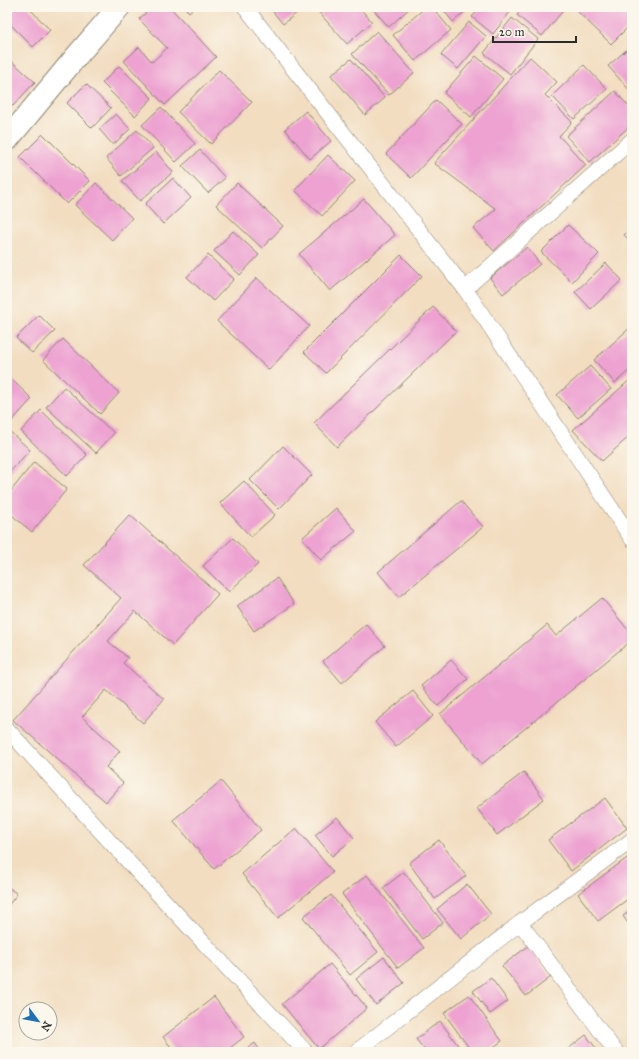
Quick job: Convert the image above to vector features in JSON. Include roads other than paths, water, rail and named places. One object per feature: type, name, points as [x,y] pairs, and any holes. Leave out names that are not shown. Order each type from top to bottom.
[{"type":"street","points":[[7,140],[119,7]]},
{"type":"lane","points":[[245,7],[466,289],[632,539]]},
{"type":"lane","points":[[466,289],[632,140]]},
{"type":"lane","points":[[7,729],[145,880],[306,1052]]},
{"type":"lane","points":[[356,1052],[520,923],[632,840]]},
{"type":"lane","points":[[520,923],[616,1052]]}]
